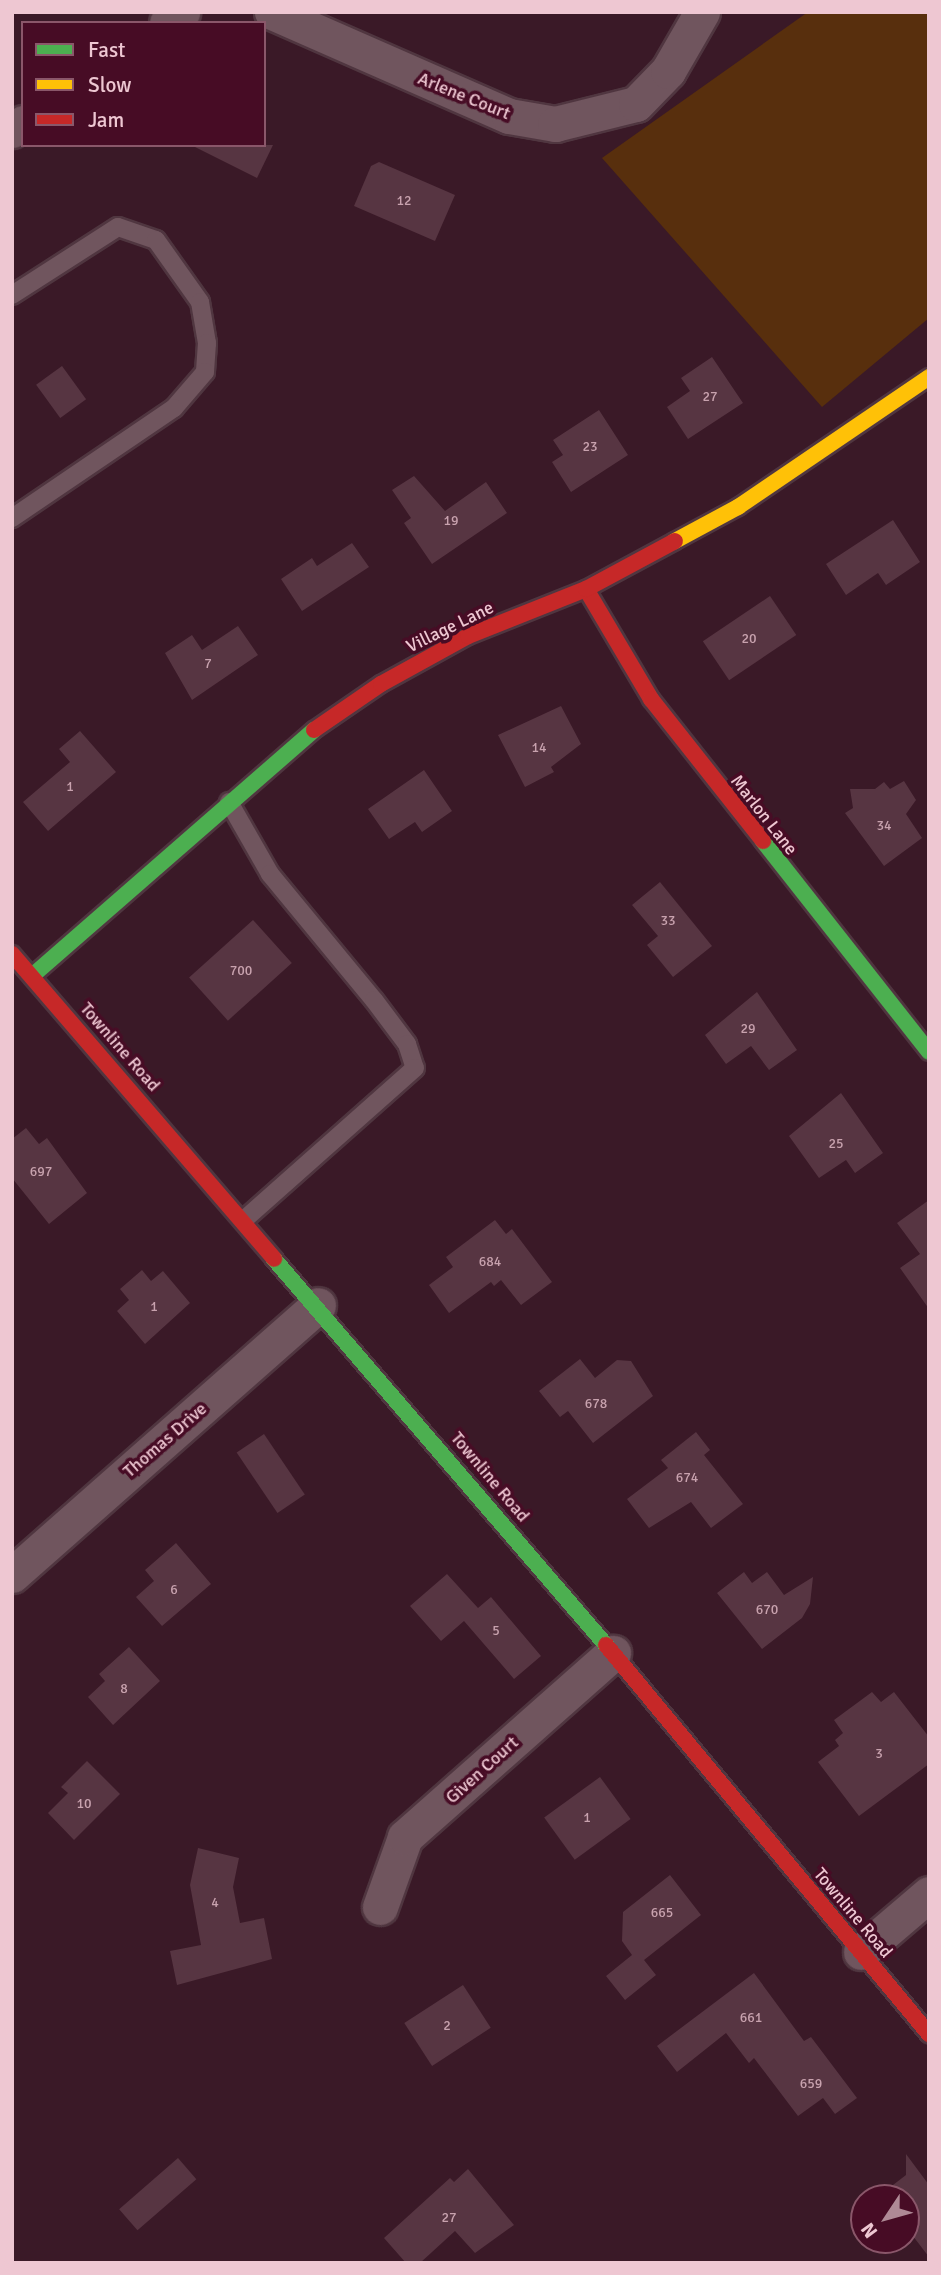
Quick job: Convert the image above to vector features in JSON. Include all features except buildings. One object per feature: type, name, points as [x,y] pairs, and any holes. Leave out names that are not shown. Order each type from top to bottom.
[{"type":"street","name":"Arlene Court","points":[[272,12],[509,116],[555,124],[636,104],[668,71],[702,12]]},
{"type":"street","name":"Village Lane","points":[[32,976],[303,738],[381,684],[468,636],[586,589],[738,507],[929,377]]},
{"type":"street","name":"Marlon Lane","points":[[586,589],[659,710],[929,1052]]},
{"type":"street","name":"Townline Road","points":[[12,954],[318,1305],[614,1653],[929,2034]]},
{"type":"street","name":"Thomas Drive","points":[[12,1575],[318,1305]]},
{"type":"street","name":"Given Court","points":[[380,1907],[405,1837],[614,1653]]},
{"type":"street","points":[[861,1952],[929,1894]]},
{"type":"lane","points":[[12,295],[118,227],[156,240],[200,302],[207,343],[205,372],[174,408],[12,518]]},
{"type":"lane","points":[[229,802],[270,874],[407,1044],[415,1068],[244,1220]]},
{"type":"shaded area","points":[[808,12],[929,12],[929,318],[822,407],[602,158]]},
{"type":"traffic: fast","points":[[32,976],[314,730]]},
{"type":"traffic: fast","points":[[763,841],[929,1052]]},
{"type":"traffic: fast","points":[[274,1259],[606,1645]]},
{"type":"traffic: slow","points":[[675,541],[738,507],[929,377]]},
{"type":"traffic: jam","points":[[314,730],[381,684],[468,636],[586,589],[675,541]]},
{"type":"traffic: jam","points":[[586,589],[651,699],[763,841]]},
{"type":"traffic: jam","points":[[12,954],[274,1259]]},
{"type":"traffic: jam","points":[[606,1645],[929,2034]]}]
